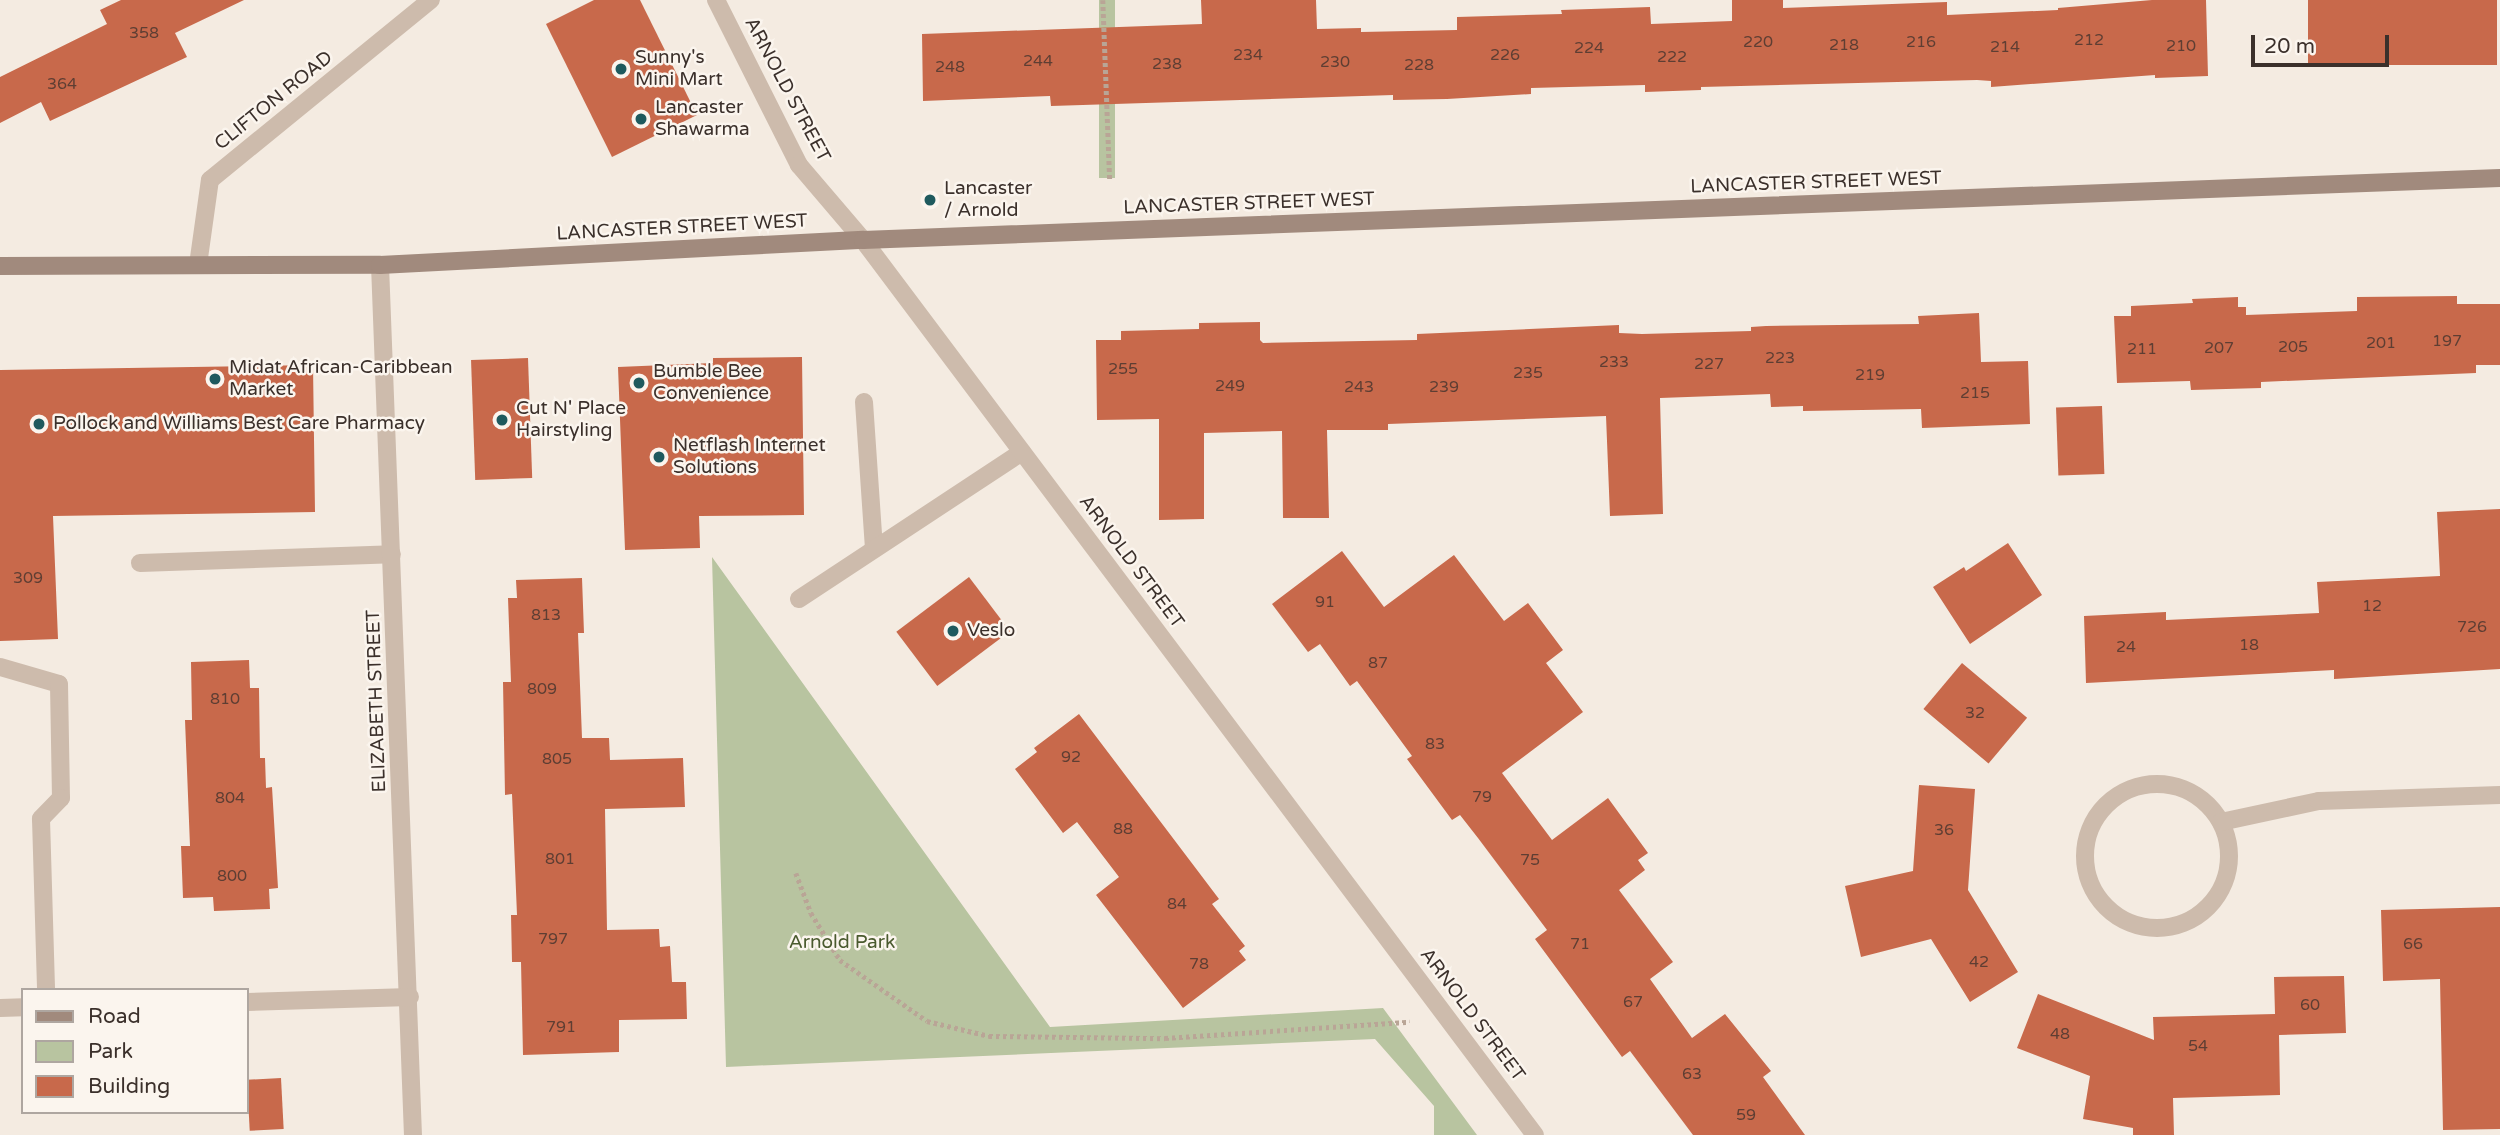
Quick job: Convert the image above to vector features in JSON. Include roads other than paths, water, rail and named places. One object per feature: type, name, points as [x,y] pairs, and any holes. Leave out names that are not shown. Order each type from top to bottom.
[{"type":"main road","name":"LANCASTER STREET WEST","points":[[0,265],[380,265],[863,240],[2500,178]]},
{"type":"street","name":"CLIFTON ROAD","points":[[198,265],[210,180],[431,0]]},
{"type":"street","name":"ARNOLD STREET","points":[[716,0],[799,165],[863,240],[1535,1135]]},
{"type":"street","name":"ELIZABETH STREET","points":[[380,265],[410,997],[413,1135]]},
{"type":"street","points":[[864,402],[874,548]]},
{"type":"street","points":[[799,599],[1022,452]]},
{"type":"street","points":[[140,563],[392,554]]},
{"type":"street","points":[[0,667],[59,684],[61,798],[41,819],[46,988]]},
{"type":"street","points":[[2169,784],[2206,802],[2221,822],[2229,843],[2229,868],[2220,892],[2208,909],[2187,922],[2163,929],[2135,926],[2113,914],[2096,895],[2086,872],[2085,853],[2090,829],[2103,807],[2120,793],[2144,785],[2169,784]]},
{"type":"street","points":[[2221,822],[2319,801],[2500,795]]},
{"type":"street","points":[[248,1002],[410,997]]},
{"type":"street","points":[[0,1008],[21,1007]]},
{"type":"place","name":"Sunny's Mini Mart","points":[[621,69]]},
{"type":"place","name":"Lancaster Shawarma","points":[[641,119]]},
{"type":"place","name":"Lancaster / Arnold","points":[[930,200]]},
{"type":"place","name":"Midat African-Caribbean Market","points":[[215,379]]},
{"type":"place","name":"Bumble Bee Convenience","points":[[639,383]]},
{"type":"place","name":"Cut N' Place Hairstyling","points":[[502,420]]},
{"type":"place","name":"Pollock and Williams Best Care Pharmacy","points":[[39,424]]},
{"type":"place","name":"Netflash Internet Solutions","points":[[659,457]]},
{"type":"place","name":"Veslo","points":[[953,631]]},
{"type":"park label","name":"Arnold Park","points":[[842,943]]}]
